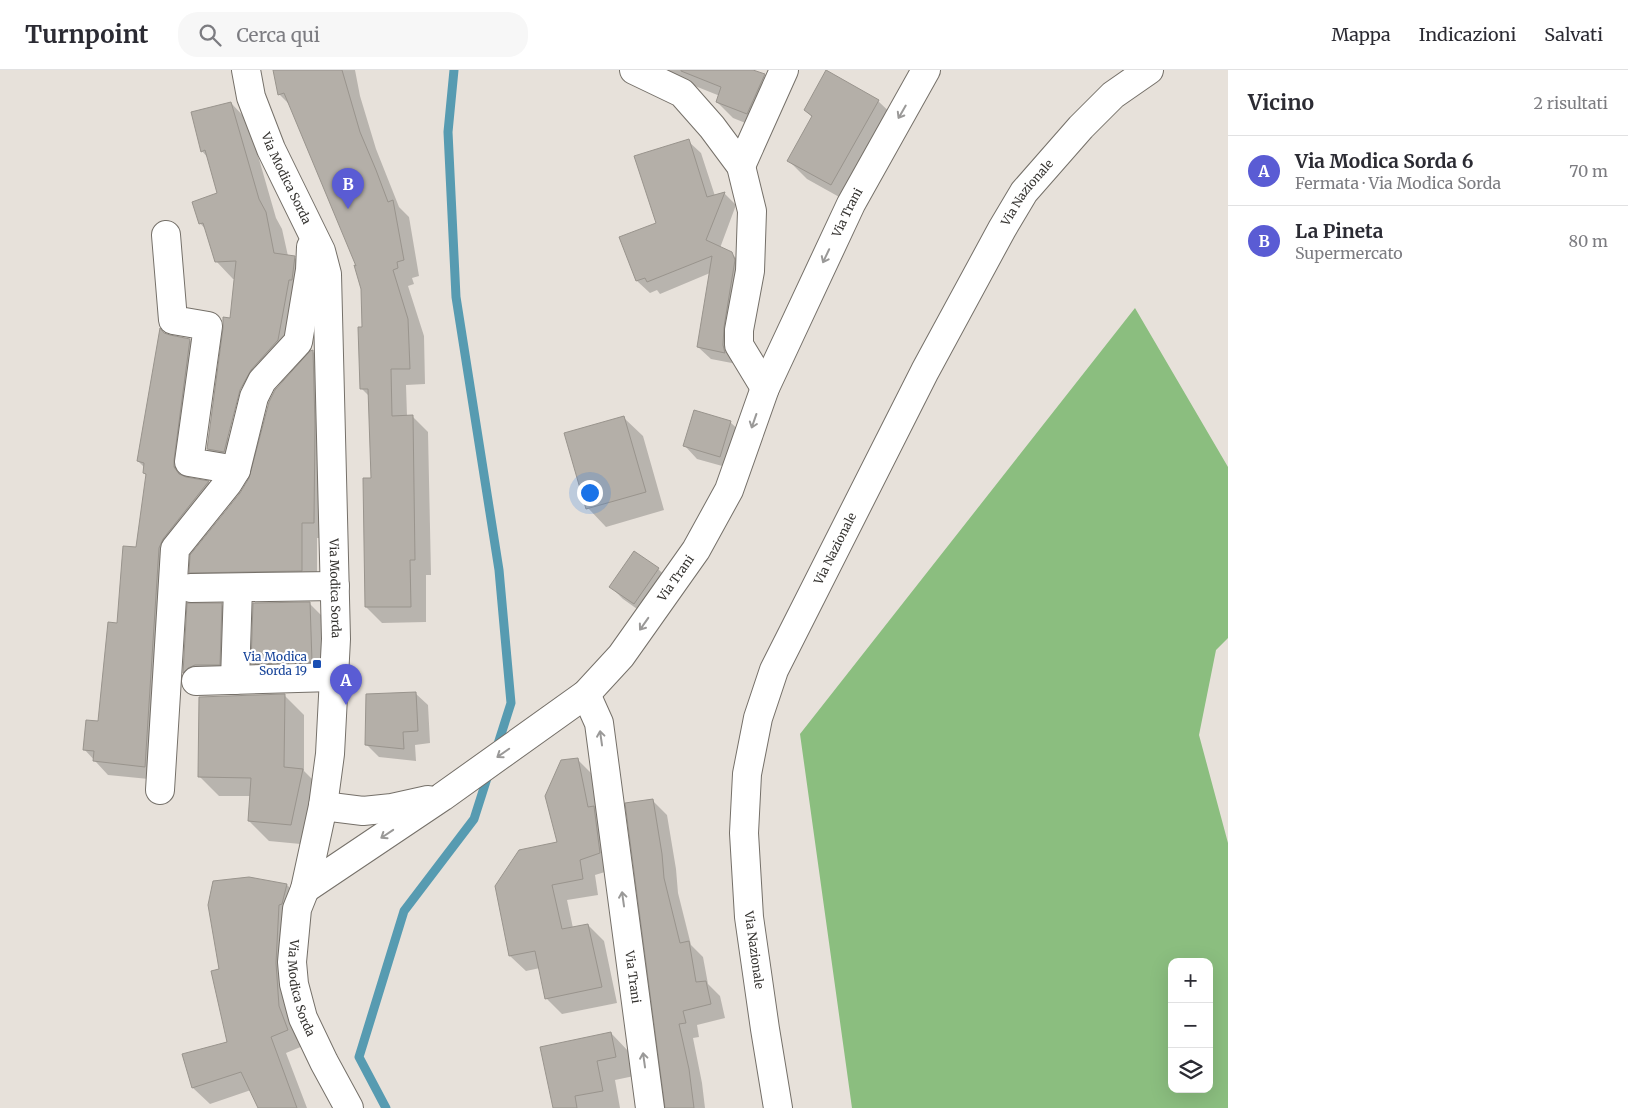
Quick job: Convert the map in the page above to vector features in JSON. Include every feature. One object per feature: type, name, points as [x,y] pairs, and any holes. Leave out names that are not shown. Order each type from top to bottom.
[{"type":"street","name":"Via Modica Sorda","points":[[246,70],[251,97],[271,149],[321,251],[327,274],[336,638],[330,754],[323,806],[305,889],[297,909],[292,962],[294,984],[303,1018],[349,1108]]},
{"type":"street","points":[[634,70],[682,93],[712,127],[741,166],[752,211],[750,271],[738,330],[739,345],[765,388]]},
{"type":"street","points":[[741,166],[784,70]]},
{"type":"street","name":"Via Trani","points":[[650,1108],[599,723],[586,694],[621,656],[696,550],[729,490],[765,388],[850,204],[926,70]]},
{"type":"street","name":"Via Nazionale","points":[[778,1108],[749,918],[744,833],[749,765],[758,718],[774,670],[925,370],[1024,192],[1081,127],[1113,95],[1149,70]]},
{"type":"street","points":[[160,790],[175,549],[228,483],[236,470],[254,397],[262,382],[298,342],[310,270],[311,233]]},
{"type":"street","points":[[166,235],[173,320],[208,326],[189,462],[236,470]]},
{"type":"street","points":[[191,588],[335,586]]},
{"type":"street","points":[[235,680],[238,588]]},
{"type":"street","points":[[196,681],[333,678]]},
{"type":"street","points":[[305,889],[442,798],[586,694]]},
{"type":"street","points":[[323,806],[363,811],[392,808],[442,798]]},
{"type":"green space","points":[[1135,308],[1228,467],[1228,638],[1216,650],[1199,735],[1228,843],[1228,1108],[852,1108],[800,734]]},
{"type":"building","points":[[273,70],[342,70],[360,132],[388,202],[393,200],[404,260],[397,262],[398,268],[393,270],[408,319],[410,369],[391,369],[392,416],[413,415],[415,560],[410,560],[411,607],[365,607],[363,478],[371,478],[368,389],[360,389],[358,327],[362,327],[361,289],[354,265],[356,266],[284,93],[278,95]]},
{"type":"building","points":[[681,70],[753,70],[765,74],[747,114],[716,102],[721,87]]},
{"type":"building","points":[[826,70],[879,100],[831,185],[787,161],[812,116],[804,110]]},
{"type":"building","points":[[231,102],[259,199],[266,212],[274,253],[295,256],[292,280],[289,280],[278,340],[251,370],[240,390],[224,452],[207,449],[223,317],[230,318],[236,261],[215,262],[203,223],[199,224],[192,202],[217,193],[205,150],[201,152],[191,112]]},
{"type":"building","points":[[689,139],[707,197],[725,192],[706,240],[732,252],[735,260],[724,327],[723,345],[725,353],[697,347],[712,256],[647,282],[645,278],[636,281],[619,237],[656,223],[634,156]]},
{"type":"building","points":[[160,328],[164,333],[190,339],[174,467],[179,474],[186,477],[209,481],[163,539],[159,548],[145,767],[93,761],[94,751],[83,750],[86,720],[98,721],[108,622],[117,623],[123,546],[136,547],[146,474],[143,473],[144,463],[137,461]]},
{"type":"building","points":[[313,350],[315,425],[314,523],[302,523],[302,571],[189,573],[190,555],[240,493],[249,478],[269,402],[275,390]]},
{"type":"building","points":[[694,410],[731,421],[720,457],[683,446]]},
{"type":"building","points":[[624,416],[646,492],[586,509],[564,433]]},
{"type":"building","points":[[634,551],[659,568],[634,604],[609,587]]},
{"type":"building","points":[[310,602],[312,662],[251,664],[253,603]]},
{"type":"building","points":[[187,603],[222,603],[220,665],[195,665],[183,673]]},
{"type":"building","points":[[416,692],[418,731],[403,732],[404,749],[365,745],[366,694]]},
{"type":"building","points":[[285,694],[284,767],[303,769],[291,825],[248,821],[251,778],[198,777],[199,697]]},
{"type":"building","points":[[578,758],[588,807],[594,806],[600,853],[580,860],[583,879],[552,885],[562,929],[588,924],[602,987],[545,999],[535,951],[509,956],[495,886],[519,850],[557,842],[545,796],[561,760]]},
{"type":"building","points":[[653,799],[664,878],[680,943],[689,941],[696,982],[706,981],[711,1004],[683,1011],[686,1023],[679,1024],[689,1069],[694,1108],[665,1108],[625,803]]},
{"type":"building","points":[[249,877],[287,884],[282,904],[279,905],[276,963],[279,1006],[288,1030],[271,1037],[297,1108],[258,1108],[241,1072],[192,1088],[182,1054],[227,1042],[211,971],[219,969],[208,905],[213,881]]},
{"type":"building","points":[[611,1032],[616,1057],[597,1061],[603,1091],[575,1096],[577,1108],[553,1108],[540,1047]]},
{"type":"waterway","points":[[454,70],[448,132],[456,297],[499,570],[511,703],[496,750]]},
{"type":"waterway","points":[[386,1108],[359,1057],[404,911],[474,819],[489,772]]},
{"type":"place","name":"La Pineta","points":[[348,209]]},
{"type":"place","name":"Via Modica Sorda 19","points":[[317,664]]},
{"type":"place","name":"Via Modica Sorda 6","points":[[346,705]]}]
